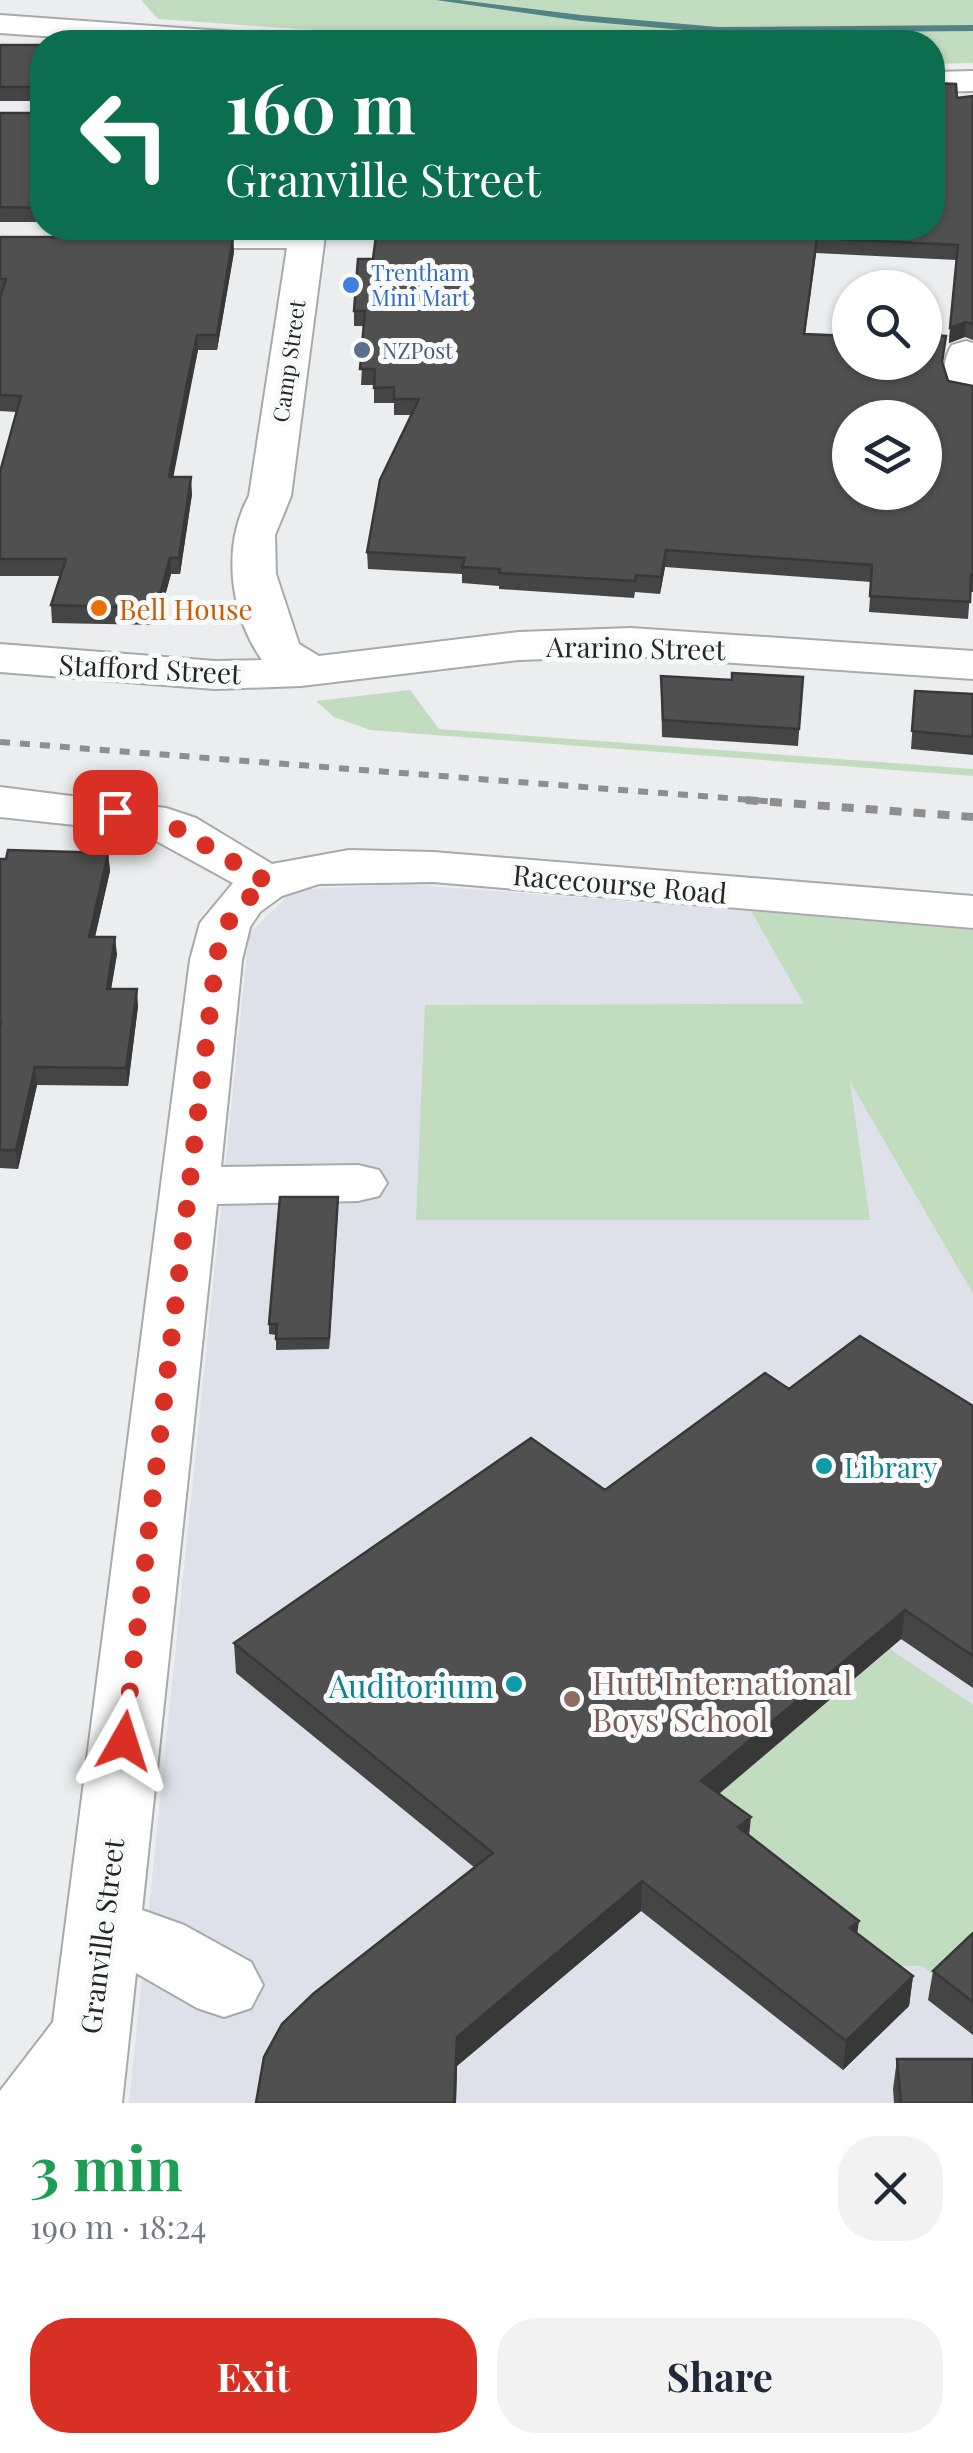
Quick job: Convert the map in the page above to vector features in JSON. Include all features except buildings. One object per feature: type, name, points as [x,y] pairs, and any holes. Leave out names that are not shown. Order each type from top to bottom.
[{"type":"street","points":[[0,24],[83,30]]},
{"type":"street","points":[[945,82],[973,81]]},
{"type":"street","name":"Camp Street","points":[[270,496],[279,511],[282,552],[291,589],[316,650],[300,666],[280,652],[259,601],[251,564],[260,510],[270,496],[305,240]]},
{"type":"street","points":[[166,671],[213,660],[233,648],[242,639],[259,601]]},
{"type":"street","name":"Ararino Street","points":[[300,666],[577,642],[710,647],[973,666]]},
{"type":"street","name":"Stafford Street","points":[[0,658],[215,675],[300,666]]},
{"type":"street","points":[[0,802],[149,818],[178,829],[269,883]]},
{"type":"street","name":"Racecourse Road","points":[[269,883],[330,866],[433,867],[973,912]]},
{"type":"street","name":"Granville Street","points":[[86,2069],[220,941],[226,922],[244,900],[269,883]]},
{"type":"street","points":[[190,1186],[358,1183]]},
{"type":"street","points":[[102,1928],[157,1947],[224,1985]]},
{"type":"street","points":[[34,2103],[86,2069]]},
{"type":"shaded area","name":"Hutt International Boys' School","points":[[402,884],[751,911],[973,1294],[973,2103],[129,2103],[249,934],[294,890]]},
{"type":"green space","points":[[141,0],[973,0],[973,63],[945,64],[945,30],[314,30],[158,19]]},
{"type":"green space","points":[[410,690],[439,729],[973,769],[973,776],[370,730],[334,717],[316,701]]},
{"type":"green space","points":[[751,911],[973,930],[973,1294],[850,1082],[870,1220],[416,1220],[425,1005],[804,1004]]},
{"type":"green space","points":[[890,1649],[973,1705],[973,1935],[932,1974],[922,1966],[896,1966],[704,1806]]},
{"type":"waterway","points":[[440,0],[718,30],[973,28]]},
{"type":"railway","points":[[0,742],[778,802]]},
{"type":"railway","points":[[746,800],[973,817]]},
{"type":"place","name":"Trentham Mini Mart","points":[[351,285]]},
{"type":"place","name":"NZPost","points":[[362,350]]},
{"type":"place","name":"Bell House","points":[[99,608]]},
{"type":"place","name":"Library","points":[[824,1466]]},
{"type":"place","name":"Auditorium","points":[[514,1684]]},
{"type":"place","name":"Hutt International Boys' School","points":[[572,1699]]},
{"type":"route","points":[[115,812],[149,818],[178,829],[269,883],[244,900],[226,922],[216,960],[124,1741]]}]
